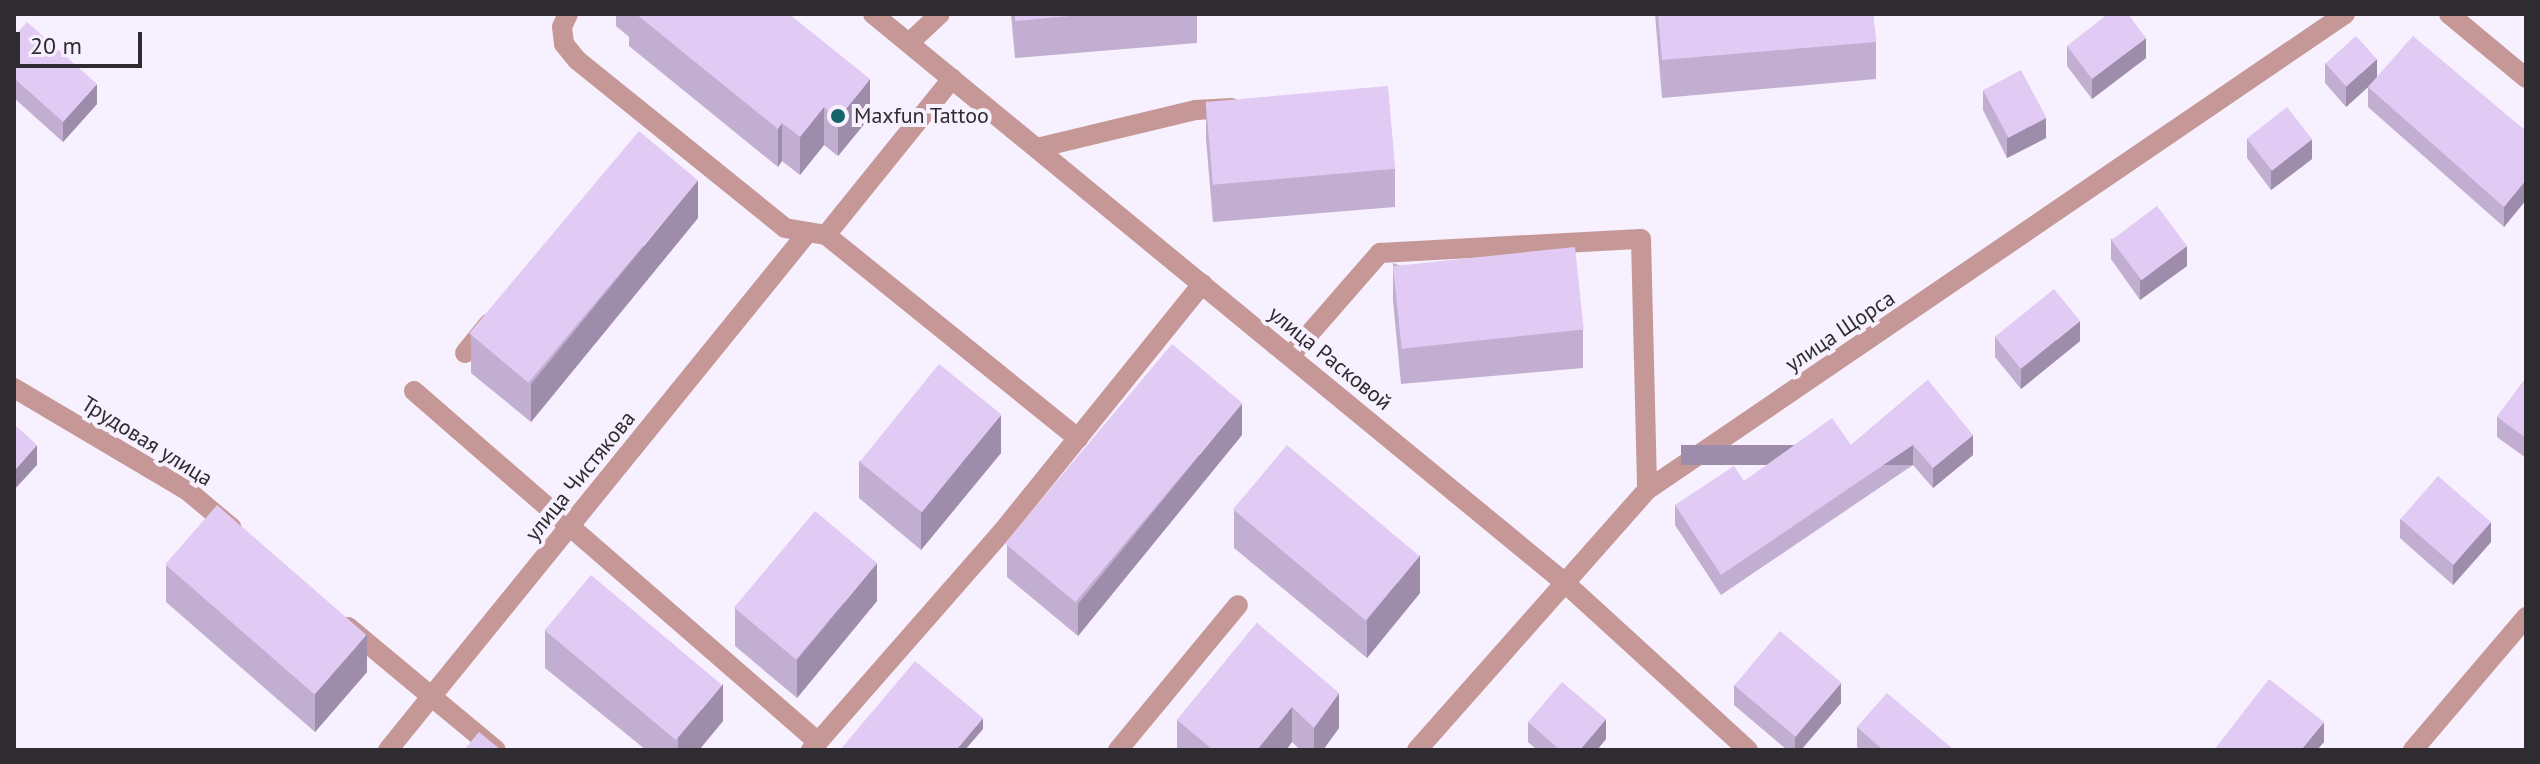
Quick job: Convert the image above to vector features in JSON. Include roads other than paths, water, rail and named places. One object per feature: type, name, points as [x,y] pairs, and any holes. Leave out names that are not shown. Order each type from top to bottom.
[{"type":"street","points":[[568,14],[562,27],[564,44],[647,127],[785,228],[817,233],[1078,438]]},
{"type":"street","name":"улица Расковой","points":[[873,14],[1564,582],[1748,750]]},
{"type":"street","points":[[909,43],[940,14]]},
{"type":"street","name":"улица Щорса","points":[[1417,750],[1647,490],[2345,14]]},
{"type":"street","points":[[2449,14],[2526,78]]},
{"type":"street","name":"улица Чистякова","points":[[388,750],[570,526],[817,233],[952,79]]},
{"type":"street","points":[[1037,148],[1195,110],[1255,106]]},
{"type":"street","points":[[1290,356],[1380,253],[1641,239],[1647,490]]},
{"type":"street","points":[[414,391],[570,526],[814,746],[1078,438],[1202,284]]},
{"type":"street","points":[[465,353],[504,304]]},
{"type":"street","name":"Трудовая улица","points":[[14,388],[188,491],[249,543]]},
{"type":"street","points":[[1118,750],[1238,605]]},
{"type":"street","points":[[334,615],[496,750]]},
{"type":"street","points":[[2413,750],[2526,617]]},
{"type":"place","name":"Maxfun Tattoo","points":[[838,116]]}]
